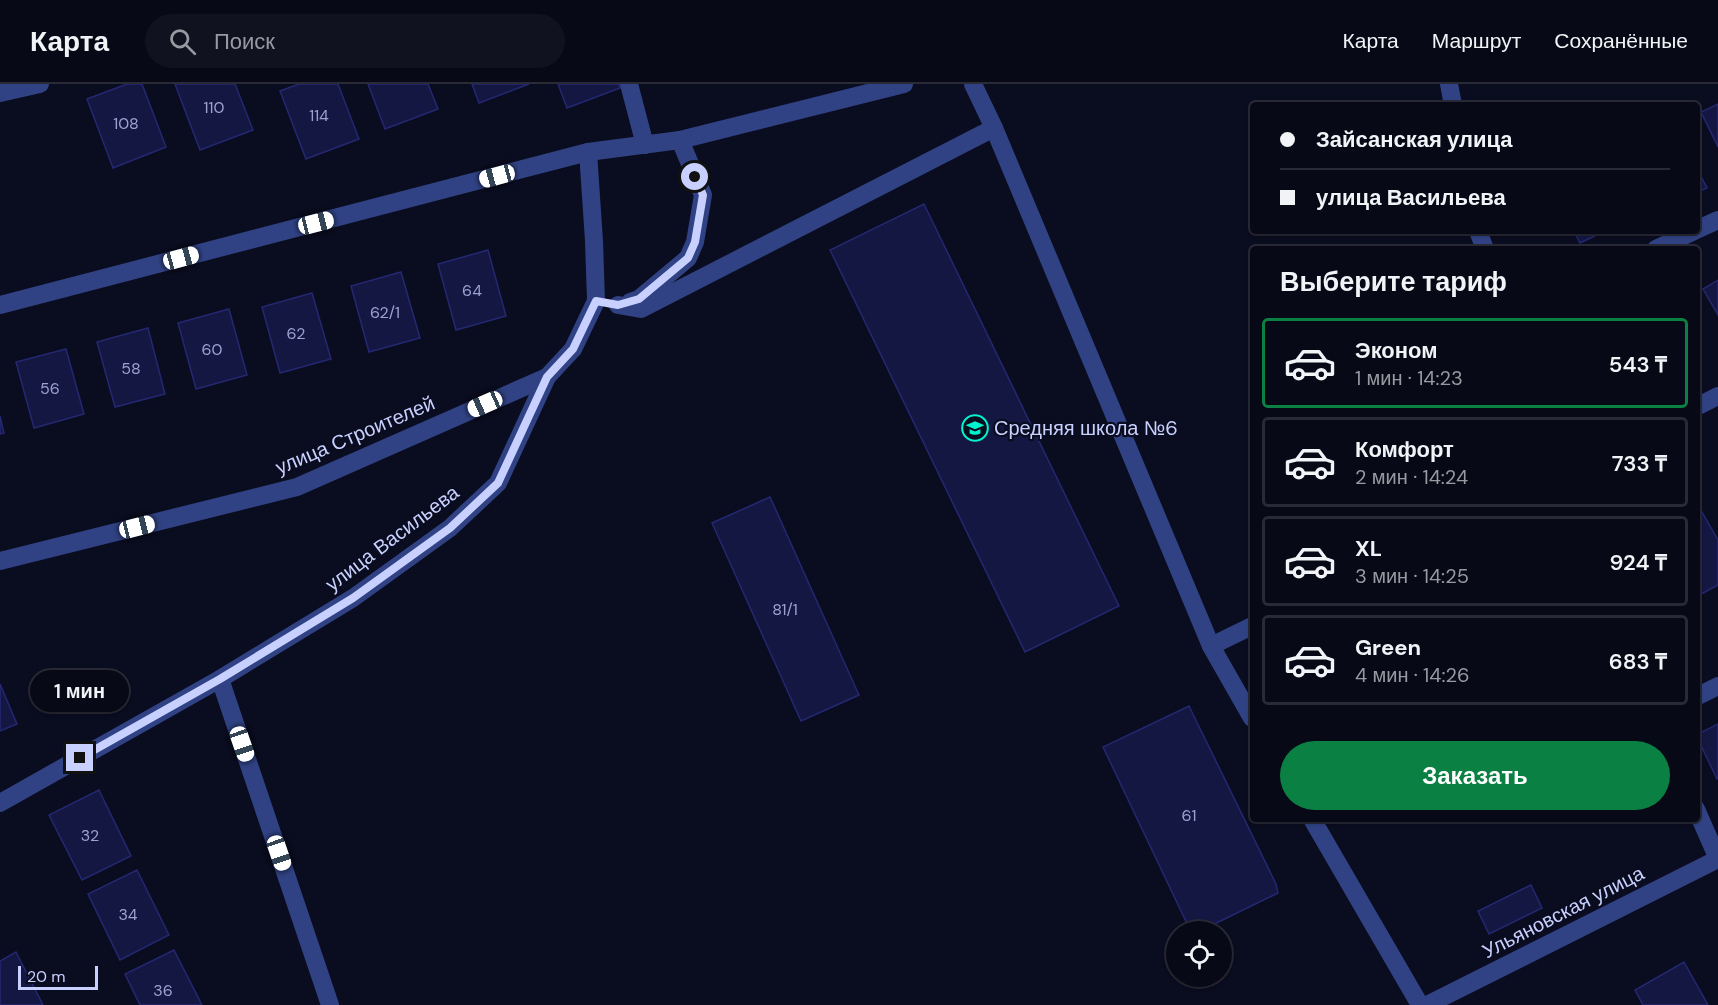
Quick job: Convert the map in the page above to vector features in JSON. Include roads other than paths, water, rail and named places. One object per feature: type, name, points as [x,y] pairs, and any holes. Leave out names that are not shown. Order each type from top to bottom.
[{"type":"street","points":[[0,93],[40,84]]},
{"type":"street","points":[[629,84],[645,145]]},
{"type":"street","points":[[0,305],[588,152],[680,140],[904,84]]},
{"type":"street","points":[[973,84],[994,128],[1210,646],[1250,715]]},
{"type":"street","points":[[1449,84],[1452,102]]},
{"type":"street","points":[[596,301],[642,309],[994,128]]},
{"type":"street","points":[[618,305],[639,299],[688,258],[695,242],[703,195],[680,140]]},
{"type":"street","name":"улица Васильева","points":[[0,803],[220,679],[353,598],[450,528],[498,483],[547,377],[573,349],[596,301],[588,152]]},
{"type":"street","points":[[1700,228],[1718,220]]},
{"type":"street","points":[[1662,246],[1687,234]]},
{"type":"street","name":"улица Строителей","points":[[0,561],[297,487],[547,377]]},
{"type":"street","points":[[1700,405],[1718,396]]},
{"type":"street","points":[[1210,646],[1250,627]]},
{"type":"street","points":[[220,679],[330,1005]]},
{"type":"street","points":[[1700,695],[1718,686]]},
{"type":"street","name":"Ульяновская улица","points":[[1427,1005],[1718,859],[1700,818]]},
{"type":"street","points":[[1314,822],[1420,1005]]},
{"type":"place","name":"Средняя школа №6","points":[[975,428]]}]
